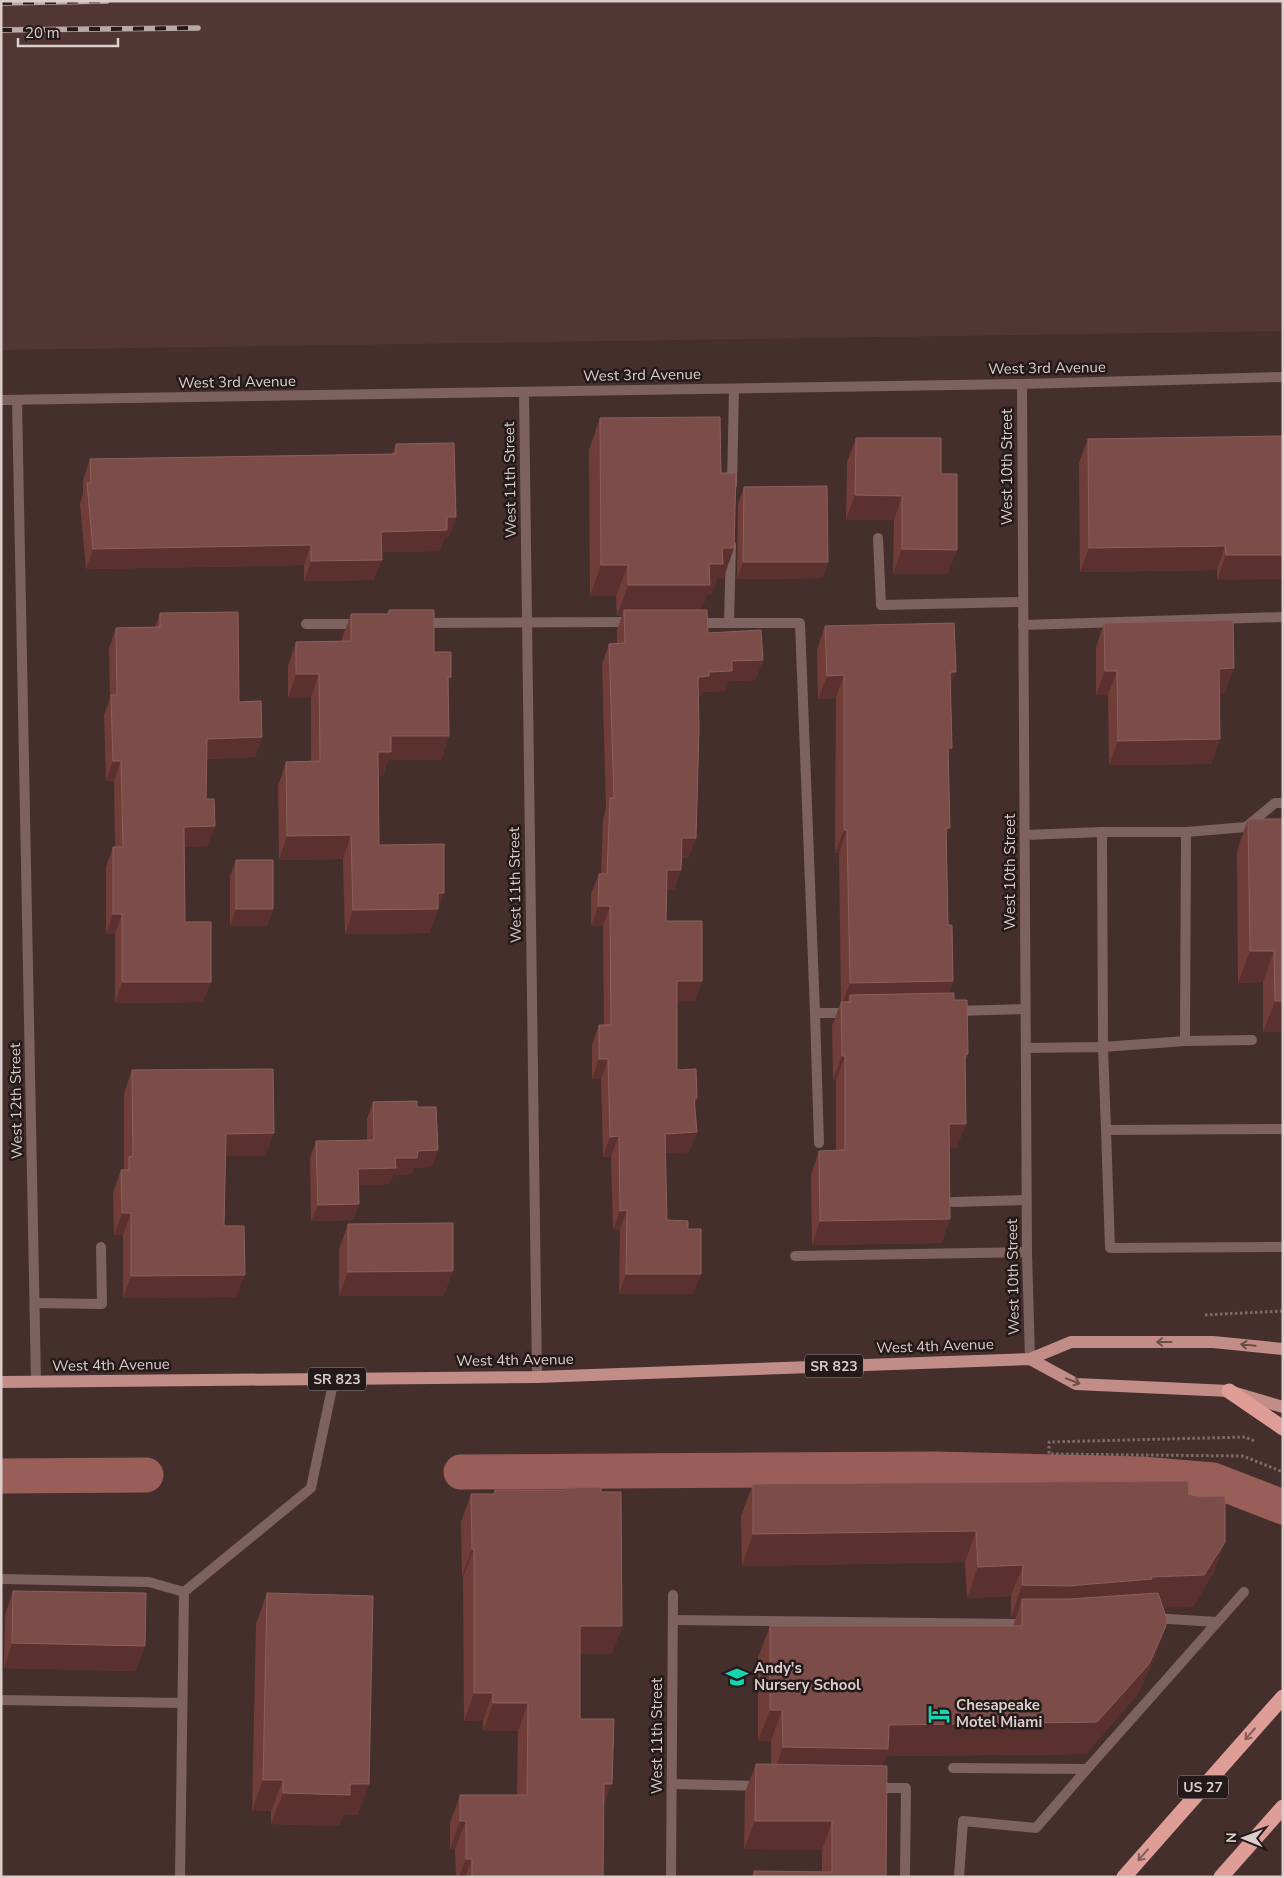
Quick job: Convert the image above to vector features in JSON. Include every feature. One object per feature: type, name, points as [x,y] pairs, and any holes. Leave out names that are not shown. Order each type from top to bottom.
[{"type":"highway","points":[[1228,1391],[1283,1428]]},
{"type":"highway","name":"US 27","points":[[1124,1877],[1283,1697]]},
{"type":"highway","points":[[1221,1877],[1283,1807]]},
{"type":"main road","name":"West 4th Avenue","points":[[1,1382],[537,1377],[1030,1359],[1071,1342],[1213,1342],[1283,1349]]},
{"type":"main road","points":[[1030,1359],[1076,1384],[1228,1391],[1283,1407]]},
{"type":"street","name":"West 3rd Avenue","points":[[1,400],[1022,384],[1283,377]]},
{"type":"street","name":"West 10th Street","points":[[1022,384],[1026,1200],[1030,1359]]},
{"type":"street","points":[[732,496],[734,389]]},
{"type":"street","name":"West 11th Street","points":[[524,392],[537,1377]]},
{"type":"street","name":"West 12th Street","points":[[17,400],[36,1382]]},
{"type":"street","points":[[729,623],[731,535]]},
{"type":"street","points":[[878,538],[881,605],[1023,602]]},
{"type":"street","points":[[1023,625],[1283,618]]},
{"type":"street","points":[[411,623],[642,622]]},
{"type":"street","points":[[681,622],[800,623],[819,1143]]},
{"type":"street","points":[[306,624],[373,624]]},
{"type":"street","points":[[1025,834],[1186,832],[1246,827],[1275,803],[1283,803]]},
{"type":"street","points":[[1102,832],[1103,1047],[1110,1248],[1283,1247]]},
{"type":"street","points":[[1185,1041],[1186,832]]},
{"type":"street","points":[[939,1011],[1025,1010]]},
{"type":"street","points":[[815,1013],[863,1012]]},
{"type":"street","points":[[1026,1048],[1103,1047],[1185,1041],[1252,1040]]},
{"type":"street","points":[[1106,1130],[1283,1129]]},
{"type":"street","points":[[953,1202],[1026,1200]]},
{"type":"street","points":[[35,1303],[102,1304],[101,1248]]},
{"type":"street","points":[[795,1256],[1027,1252]]},
{"type":"street","points":[[180,1877],[184,1592],[311,1488],[334,1379]]},
{"type":"street","points":[[1,1579],[149,1582],[184,1592]]},
{"type":"street","points":[[959,1877],[963,1821],[1036,1828],[1244,1592]]},
{"type":"street","name":"West 11th Street","points":[[671,1877],[673,1595]]},
{"type":"street","points":[[1142,1617],[1217,1622]]},
{"type":"street","points":[[673,1620],[1037,1624]]},
{"type":"street","points":[[1,1700],[182,1703]]},
{"type":"street","points":[[953,1768],[1087,1769]]},
{"type":"street","points":[[672,1784],[769,1786]]},
{"type":"street","points":[[867,1788],[906,1788],[905,1877]]},
{"type":"path","points":[[1204,1314],[1283,1311]]},
{"type":"path","points":[[1260,1443],[1245,1437],[1049,1442],[1049,1454],[1243,1456],[1283,1472]]},
{"type":"shaded area","points":[[1,1],[1283,1],[1283,331],[1,350]]},
{"type":"building","points":[[720,417],[721,473],[736,473],[734,548],[722,548],[723,564],[709,564],[710,585],[628,585],[628,565],[601,565],[600,418]]},
{"type":"building","points":[[1283,436],[1283,555],[1226,555],[1225,546],[1089,548],[1088,439]]},
{"type":"building","points":[[856,438],[941,438],[941,474],[957,474],[957,550],[902,549],[902,496],[855,495]]},
{"type":"building","points":[[454,443],[456,517],[447,517],[447,530],[381,532],[382,560],[311,561],[311,545],[93,549],[87,483],[91,483],[90,459],[396,454],[396,444]]},
{"type":"building","points":[[827,486],[828,562],[743,562],[744,487]]},
{"type":"building","points":[[389,610],[434,610],[434,652],[451,652],[451,677],[448,677],[449,736],[391,736],[391,752],[378,752],[379,845],[444,844],[444,893],[438,893],[438,909],[353,910],[351,835],[287,836],[286,762],[320,761],[319,674],[296,674],[296,642],[351,641],[351,614],[389,614]]},
{"type":"building","points":[[624,610],[707,610],[708,633],[761,630],[763,660],[732,661],[732,671],[709,672],[709,676],[698,677],[699,729],[696,838],[682,838],[681,870],[667,870],[666,921],[702,921],[702,981],[677,981],[677,1070],[696,1069],[697,1098],[694,1098],[697,1132],[665,1134],[667,1220],[688,1221],[688,1229],[701,1229],[701,1274],[626,1274],[627,1210],[620,1211],[619,1136],[610,1137],[608,1059],[599,1059],[599,1025],[611,1025],[610,906],[598,906],[599,874],[607,874],[610,798],[614,798],[609,644],[625,643]]},
{"type":"building","points":[[238,612],[239,702],[261,701],[262,737],[207,739],[206,799],[214,799],[215,826],[184,827],[185,922],[211,922],[211,982],[122,982],[122,914],[113,914],[113,847],[123,847],[121,761],[113,761],[111,695],[117,695],[116,628],[160,627],[160,613]]},
{"type":"building","points":[[1233,620],[1234,668],[1219,669],[1220,739],[1118,741],[1117,671],[1105,671],[1104,623]]},
{"type":"building","points":[[954,623],[956,672],[950,672],[952,748],[948,748],[950,828],[946,828],[948,925],[952,925],[953,981],[850,983],[847,830],[844,830],[844,675],[827,676],[825,626]]},
{"type":"building","points":[[1248,819],[1283,819],[1283,1001],[1275,1001],[1274,951],[1250,951]]},
{"type":"building","points":[[236,860],[273,860],[273,909],[236,909]]},
{"type":"building","points":[[954,993],[954,1000],[967,1000],[968,1054],[965,1054],[966,1124],[949,1124],[950,1219],[820,1221],[819,1151],[845,1150],[845,1056],[842,1056],[841,1002],[850,1002],[850,995]]},
{"type":"building","points":[[273,1069],[274,1133],[226,1134],[224,1226],[244,1226],[245,1275],[131,1276],[131,1213],[122,1213],[121,1170],[129,1170],[129,1157],[133,1156],[132,1070]]},
{"type":"building","points":[[417,1101],[417,1107],[436,1107],[438,1150],[418,1151],[417,1158],[395,1158],[396,1168],[358,1169],[359,1204],[318,1205],[316,1141],[374,1140],[373,1102]]},
{"type":"building","points":[[453,1223],[453,1271],[348,1272],[348,1224]]},
{"type":"building","points":[[1188,1481],[1189,1497],[1225,1496],[1225,1542],[1204,1575],[1151,1577],[1152,1579],[1068,1586],[1022,1585],[1023,1565],[978,1567],[976,1531],[753,1534],[753,1484]]},
{"type":"building","points":[[601,1487],[601,1492],[621,1492],[622,1626],[580,1626],[580,1719],[614,1719],[612,1784],[604,1784],[603,1877],[472,1877],[472,1859],[466,1859],[466,1821],[460,1821],[460,1795],[527,1795],[528,1703],[493,1703],[493,1693],[474,1693],[474,1549],[472,1549],[471,1494],[495,1494],[495,1490],[566,1490],[566,1488]]},
{"type":"building","points":[[13,1591],[146,1593],[145,1646],[12,1643]]},
{"type":"building","points":[[267,1593],[373,1596],[369,1784],[350,1784],[350,1795],[283,1793],[283,1780],[263,1780]]},
{"type":"building","name":"Chesapeake Motel Miami","points":[[1158,1593],[1167,1620],[1149,1664],[1097,1722],[889,1725],[888,1749],[783,1747],[782,1710],[770,1710],[770,1626],[1022,1626],[1022,1599],[1069,1599]]},
{"type":"building","points":[[756,1764],[887,1766],[886,1877],[754,1877],[754,1871],[832,1872],[832,1821],[755,1821]]},
{"type":"waterway","points":[[461,1472],[935,1469],[1142,1474],[1213,1480],[1283,1507]]},
{"type":"waterway","points":[[1,1476],[146,1475]]},
{"type":"railway","points":[[1,3],[107,1]]},
{"type":"railway","points":[[1,30],[198,28]]},
{"type":"place","name":"Andy's Nursery School","points":[[737,1677]]},
{"type":"place","name":"Chesapeake Motel Miami","points":[[939,1714]]}]
